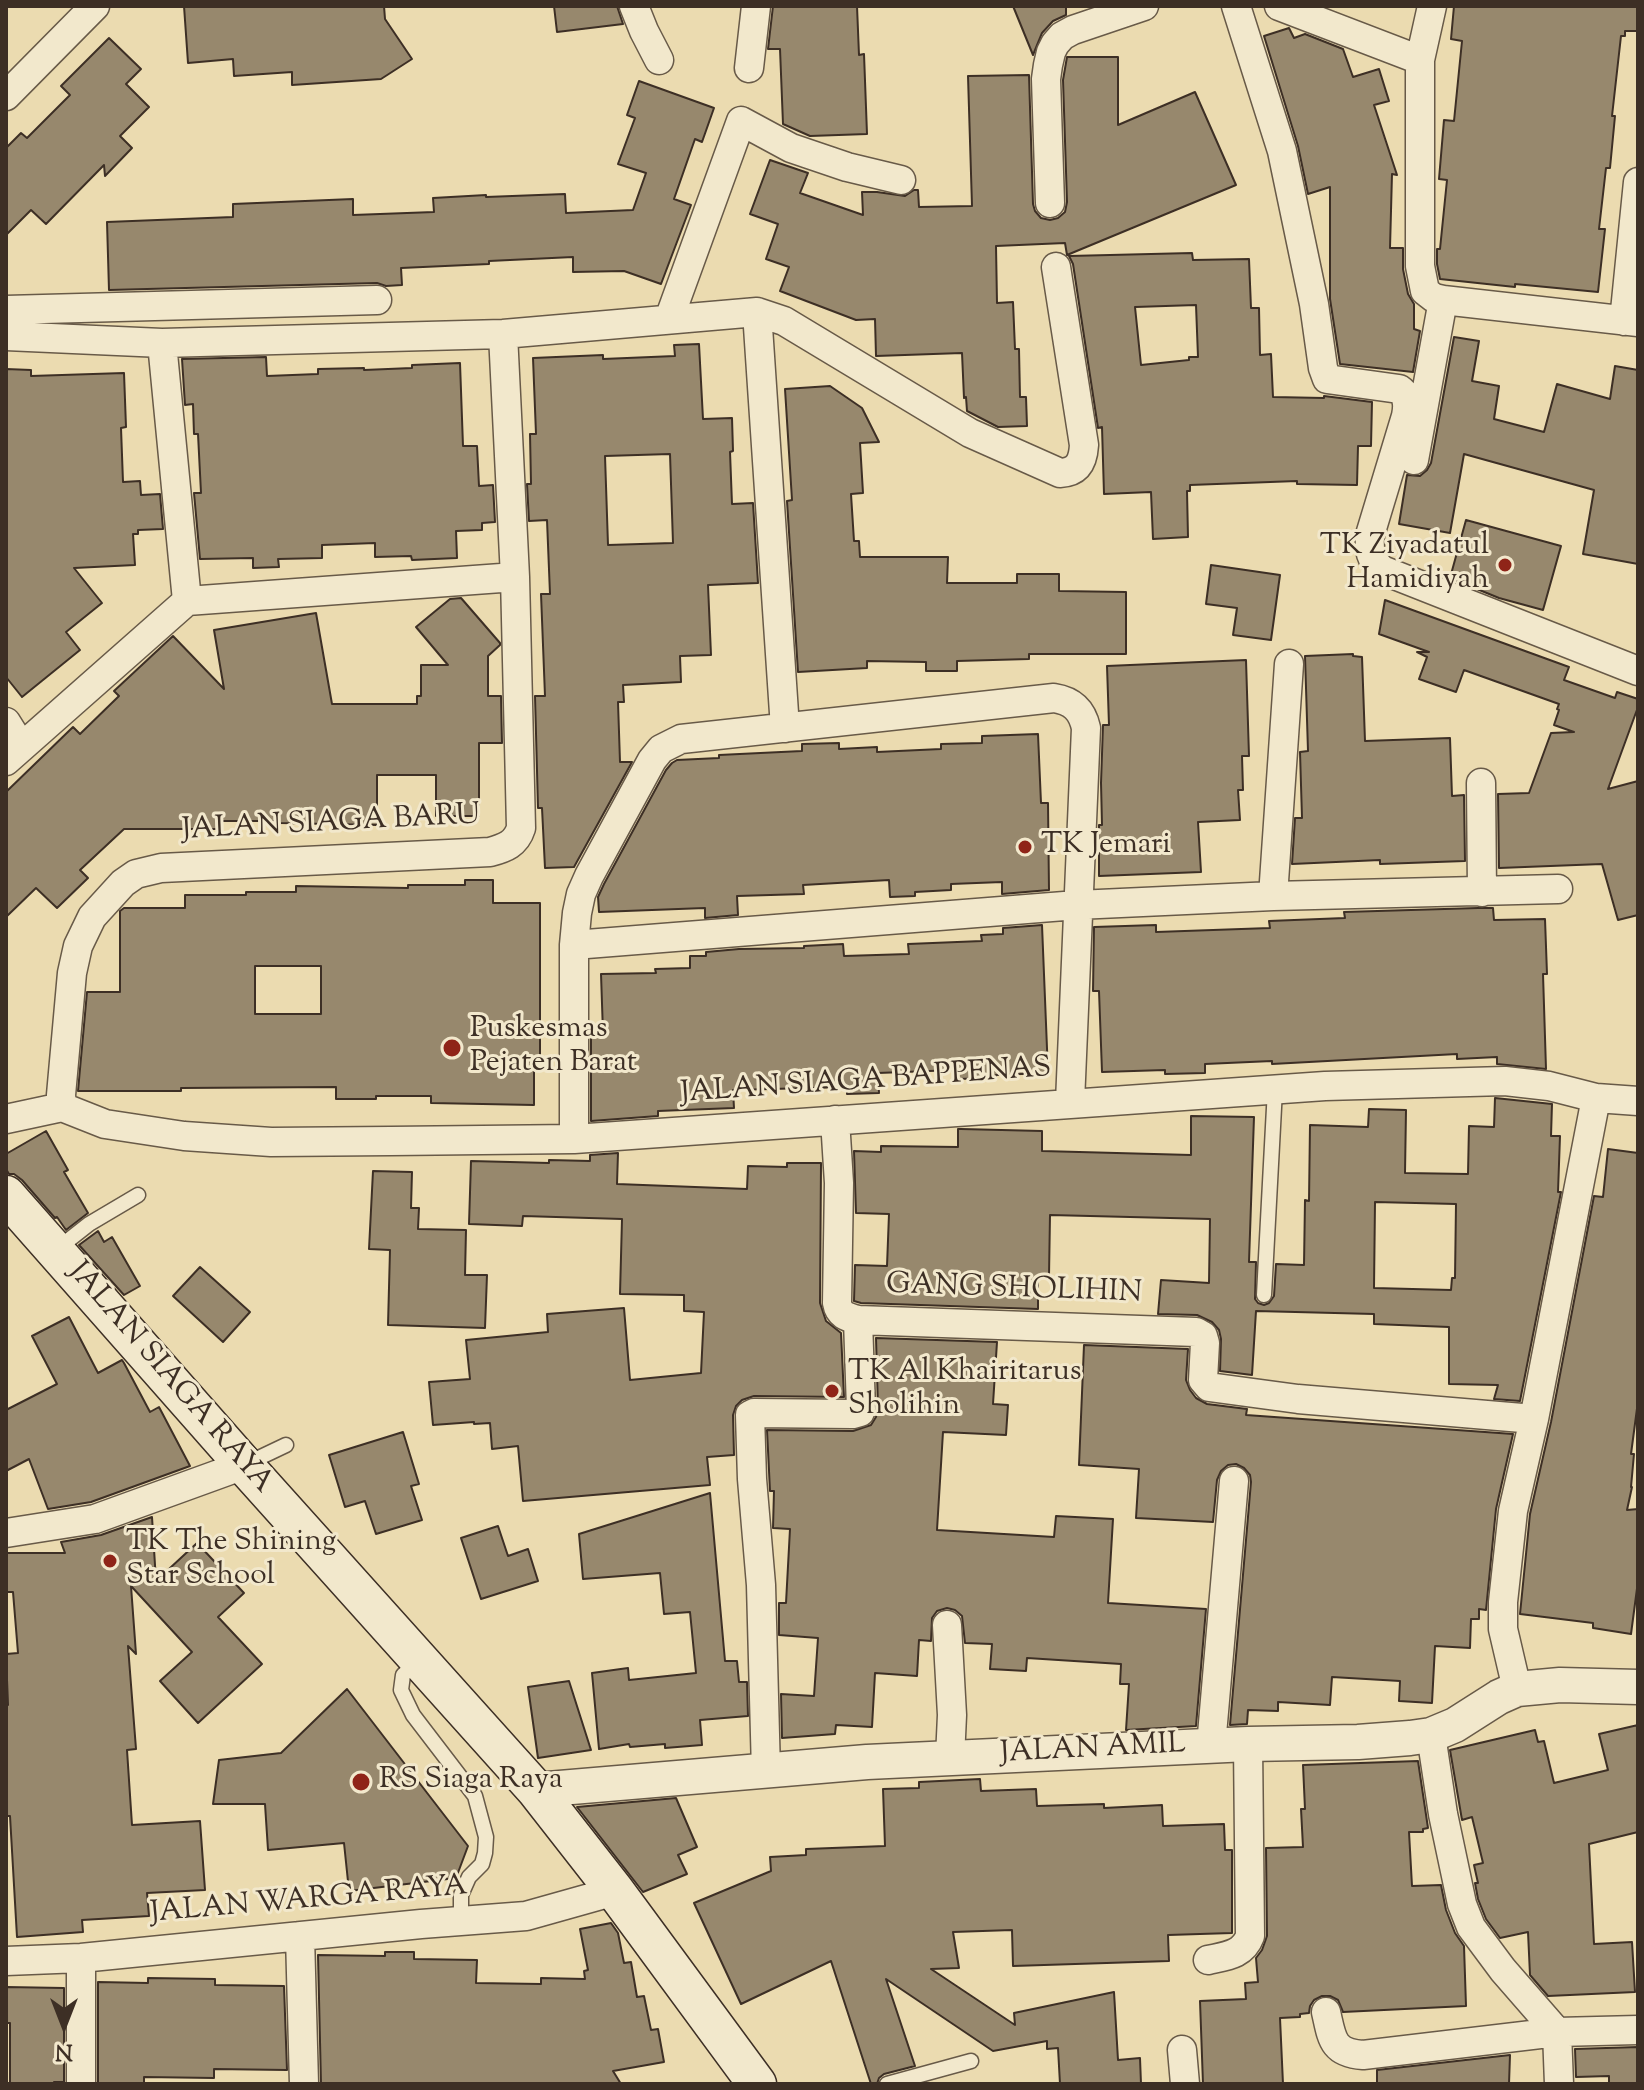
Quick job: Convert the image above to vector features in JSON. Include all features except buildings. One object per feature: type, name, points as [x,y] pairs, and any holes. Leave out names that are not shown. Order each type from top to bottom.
[{"type":"main road","name":"JALAN SIAGA RAYA","points":[[7,1199],[56,1250],[536,1790],[615,1891],[757,2084]]},
{"type":"street","points":[[6,96],[95,6]]},
{"type":"street","points":[[749,68],[756,6]]},
{"type":"street","points":[[1050,203],[1046,79],[1051,52],[1062,36],[1073,30],[1144,6]]},
{"type":"street","points":[[1236,6],[1282,151],[1327,379],[1399,389],[1407,400],[1406,416],[1370,535],[1371,558],[1382,570],[1638,671]]},
{"type":"street","points":[[1279,6],[1420,60]]},
{"type":"street","points":[[1432,6],[1420,60],[1422,281],[1425,291],[1443,300],[1631,321],[1638,182]]},
{"type":"street","points":[[646,7],[639,22],[659,60]]},
{"type":"street","points":[[669,319],[741,121],[791,148],[847,167],[901,180]]},
{"type":"street","points":[[6,336],[162,343],[503,334],[757,312],[784,321],[970,433],[1060,473],[1079,466],[1084,445],[1056,267]]},
{"type":"street","points":[[6,310],[377,300]]},
{"type":"street","points":[[1414,460],[1443,300]]},
{"type":"street","points":[[757,312],[785,728]]},
{"type":"street","name":"JALAN SIAGA BARU","points":[[62,1107],[72,973],[78,946],[92,917],[111,894],[136,874],[161,868],[490,852],[512,844],[518,836],[521,828],[515,577],[503,334]]},
{"type":"street","points":[[162,343],[187,601]]},
{"type":"street","points":[[6,722],[13,754],[187,601],[515,577]]},
{"type":"street","points":[[1273,896],[1289,664]]},
{"type":"street","points":[[574,1139],[574,945],[581,894],[652,760],[661,749],[681,739],[1054,698],[1077,707],[1086,728],[1070,1102]]},
{"type":"street","points":[[1481,783],[1482,892]]},
{"type":"street","points":[[574,945],[1077,905],[1273,896],[1558,889]]},
{"type":"street","name":"JALAN SIAGA BAPPENAS","points":[[62,1107],[105,1124],[184,1136],[271,1142],[574,1139],[1275,1089],[1505,1081],[1549,1086],[1596,1098],[1638,1101]]},
{"type":"street","points":[[1517,1689],[1503,1629],[1513,1511],[1534,1419],[1596,1098]]},
{"type":"street","points":[[6,1119],[62,1107]]},
{"type":"street","points":[[835,1120],[839,1183],[837,1303],[839,1311],[858,1320]]},
{"type":"street","name":"GANG SHOLIHIN","points":[[766,1772],[761,1585],[750,1418],[754,1413],[860,1412],[858,1320],[1196,1332],[1203,1336],[1205,1343],[1203,1380],[1209,1387],[1298,1399],[1534,1419]]},
{"type":"street","points":[[6,1533],[95,1519],[244,1465]]},
{"type":"street","points":[[1211,1746],[1234,1481]]},
{"type":"street","points":[[947,1625],[952,1715],[950,1758]]},
{"type":"street","name":"JALAN AMIL","points":[[536,1790],[867,1762],[1248,1744],[1358,1742],[1431,1735],[1455,1725],[1517,1689],[1560,1685],[1638,1687]]},
{"type":"street","points":[[1431,1735],[1462,1904],[1471,1927],[1503,1970],[1557,2032],[1559,2084]]},
{"type":"street","points":[[1208,1960],[1241,1950],[1250,1936],[1248,1744]]},
{"type":"street","name":"JALAN WARGA RAYA","points":[[6,1961],[81,1958],[526,1916],[615,1891]]},
{"type":"street","points":[[300,1936],[304,2084]]},
{"type":"street","points":[[81,1958],[81,2084]]},
{"type":"street","points":[[1326,2012],[1336,2044],[1341,2051],[1349,2054],[1375,2054],[1557,2032],[1638,2030]]},
{"type":"street","points":[[1182,2050],[1185,2084]]},
{"type":"lane","points":[[1264,1295],[1275,1089]]},
{"type":"lane","points":[[56,1250],[89,1224],[138,1195]]},
{"type":"lane","points":[[244,1465],[286,1445]]},
{"type":"lane","points":[[420,1660],[403,1675],[401,1690],[413,1715],[475,1796],[486,1837],[482,1864],[469,1877],[461,1895],[461,1921]]},
{"type":"lane","points":[[887,2084],[971,2061]]},
{"type":"place","name":"TK Ziyadatul Hamidiyah","points":[[1505,565]]},
{"type":"place","name":"TK Jemari","points":[[1025,847]]},
{"type":"place","name":"Puskesmas Pejaten Barat","points":[[452,1048]]},
{"type":"place","name":"TK Al Khairitarus Sholihin","points":[[832,1391]]},
{"type":"place","name":"TK The Shining Star School","points":[[110,1561]]},
{"type":"place","name":"RS Siaga Raya","points":[[361,1782]]}]
